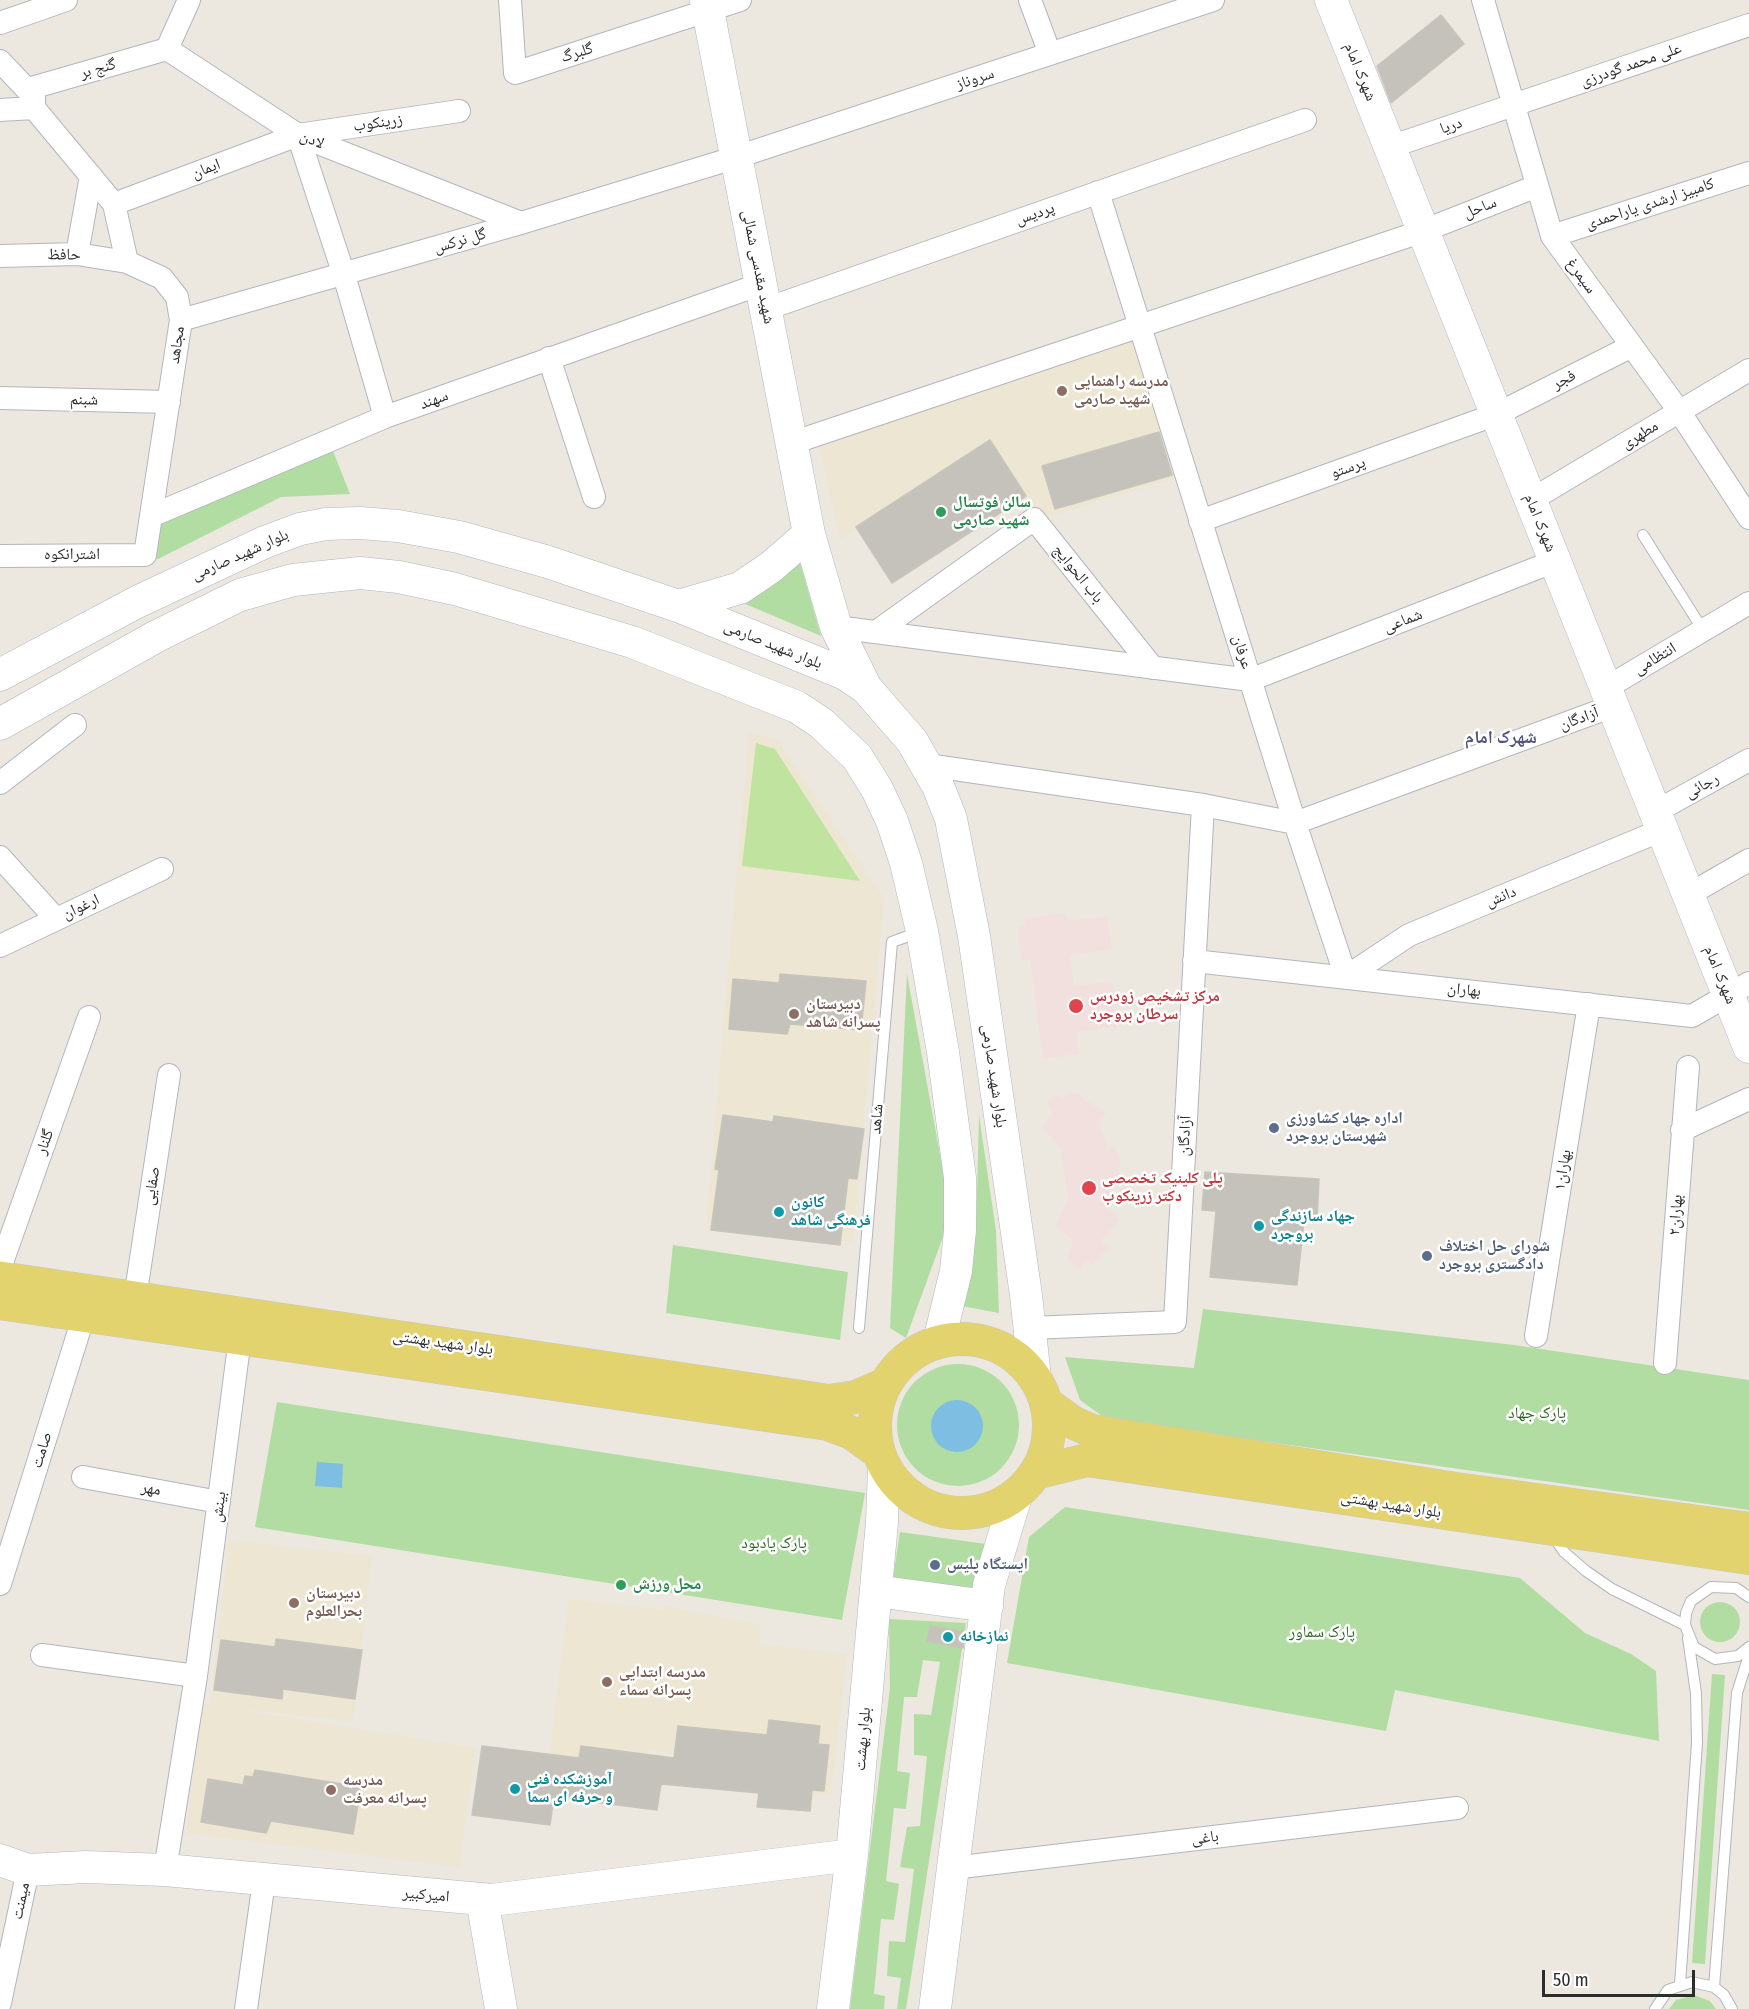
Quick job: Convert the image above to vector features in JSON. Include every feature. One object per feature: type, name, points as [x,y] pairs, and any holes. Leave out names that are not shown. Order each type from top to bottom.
[{"type":"main road","name":"شهرک امام","points":[[1331,0],[1688,895],[1738,989],[1749,1047]]},
{"type":"main road","name":"شهید مقدسی شمالی","points":[[707,6],[809,534],[836,627],[866,688]]},
{"type":"main road","name":"بلوار شهید صارمی","points":[[0,675],[137,602],[240,553],[280,536],[327,524],[398,526],[459,537],[548,562],[678,606],[845,674],[866,688],[889,711],[927,765],[951,819],[960,858],[1041,1390]]},
{"type":"main road","points":[[678,606],[740,588],[771,567],[809,534]]},
{"type":"main road","points":[[0,724],[157,636],[256,589],[293,579],[360,573],[417,580],[632,642],[797,707],[821,723],[856,757],[877,789],[892,821],[906,863],[922,931],[943,1052],[960,1179],[960,1230],[956,1271],[939,1341]]},
{"type":"main road","name":"بلوار شهید بهشتی","points":[[0,1278],[829,1401],[856,1397],[884,1384]]},
{"type":"main road","name":"بلوار شهید بهشتی","points":[[0,1303],[828,1424],[852,1433],[881,1460]]},
{"type":"main road","points":[[934,2009],[989,1585],[1026,1483],[1048,1443],[1049,1423],[1041,1390],[1017,1358],[993,1344],[967,1339],[939,1341],[917,1350],[898,1365],[884,1384],[875,1418],[881,1460],[897,1485],[914,1500],[934,1509],[955,1513],[977,1512],[998,1505],[1026,1483]]},
{"type":"main road","name":"بلوار شهید بهشتی","points":[[1041,1390],[1072,1422],[1092,1431],[1456,1489],[1749,1529]]},
{"type":"main road","name":"بلوار بهشت","points":[[833,2009],[852,1855],[876,1591],[881,1460]]},
{"type":"main road","name":"بلوار شهید بهشتی","points":[[1026,1483],[1087,1460],[1749,1558]]},
{"type":"main road","points":[[876,1591],[987,1606]]},
{"type":"main road","name":"امیرکبیر","points":[[14,1865],[165,1870],[264,1881],[492,1900],[852,1855]]},
{"type":"main road","points":[[482,1899],[501,2009]]},
{"type":"street","points":[[0,23],[66,0]]},
{"type":"street","points":[[167,49],[193,0]]},
{"type":"street","name":"گلبرگ","points":[[510,0],[515,72],[707,6]]},
{"type":"street","points":[[707,6],[740,0]]},
{"type":"street","points":[[1030,0],[1050,54]]},
{"type":"street","name":"سروناز","points":[[737,157],[1213,0]]},
{"type":"street","name":"سیمرغ","points":[[1483,0],[1552,236],[1679,411],[1749,518]]},
{"type":"street","name":"علی محمد گودرزی","points":[[1513,105],[1749,25]]},
{"type":"street","name":"گنج بر","points":[[0,110],[167,49]]},
{"type":"street","name":"لادن","points":[[167,49],[298,135],[521,223]]},
{"type":"street","points":[[0,61],[114,204],[127,262]]},
{"type":"street","name":"دریا","points":[[1390,147],[1513,105]]},
{"type":"street","name":"زرینکوب","points":[[298,135],[459,111]]},
{"type":"street","name":"پردیس","points":[[764,297],[1098,192],[1305,120]]},
{"type":"street","points":[[298,135],[344,274],[385,417]]},
{"type":"street","name":"ایمان","points":[[114,204],[298,135]]},
{"type":"street","name":"گل نرکس","points":[[181,320],[521,223],[737,157]]},
{"type":"street","name":"کامبیز ارشدی یاراحمدی","points":[[1552,236],[1749,173]]},
{"type":"street","points":[[77,254],[91,176]]},
{"type":"street","name":"ساحل","points":[[1423,231],[1537,186]]},
{"type":"street","name":"عرفان","points":[[1098,192],[1295,823],[1346,977]]},
{"type":"street","points":[[792,443],[1423,231]]},
{"type":"street","name":"حافظ","points":[[0,256],[77,254],[127,262]]},
{"type":"street","name":"مجاهد","points":[[127,262],[162,278],[177,297],[181,320],[145,555]]},
{"type":"street","name":"سهند","points":[[151,516],[385,417],[549,358],[764,297]]},
{"type":"street","name":"فجر","points":[[1497,414],[1632,346]]},
{"type":"street","points":[[549,358],[594,497]]},
{"type":"street","name":"مطهری","points":[[1531,501],[1749,370]]},
{"type":"street","name":"شبنم","points":[[0,399],[169,402]]},
{"type":"street","name":"پرستو","points":[[1200,521],[1497,414]]},
{"type":"street","name":"باب الحوایج","points":[[876,632],[1034,519],[1153,668]]},
{"type":"street","name":"اشترانکوه","points":[[0,556],[145,555]]},
{"type":"street","name":"شماعی","points":[[1250,680],[1555,561]]},
{"type":"street","name":"انتظامی","points":[[1610,697],[1703,630],[1749,603]]},
{"type":"street","points":[[836,627],[1250,680]]},
{"type":"street","name":"آزادگان","points":[[1295,823],[1610,697]]},
{"type":"street","points":[[0,783],[75,725]]},
{"type":"street","name":"رجائی","points":[[1659,821],[1749,760]]},
{"type":"street","points":[[927,765],[1203,804],[1295,823]]},
{"type":"street","name":"آزادگان","points":[[1030,1328],[1175,1322],[1203,804]]},
{"type":"street","name":"دانش","points":[[1346,977],[1409,935],[1659,821]]},
{"type":"street","points":[[0,857],[56,919]]},
{"type":"street","points":[[1688,895],[1749,860]]},
{"type":"street","name":"ارغوان","points":[[0,946],[162,869]]},
{"type":"street","name":"بهاران","points":[[1194,961],[1692,1016],[1738,989]]},
{"type":"street","name":"بهاران۱","points":[[1536,1336],[1589,1004]]},
{"type":"street","name":"گلنار","points":[[0,1268],[89,1017]]},
{"type":"street","name":"بهاران۲","points":[[1665,1363],[1682,1130],[1689,1067]]},
{"type":"street","name":"صفایی","points":[[135,1298],[169,1075]]},
{"type":"street","points":[[1682,1130],[1749,1099]]},
{"type":"street","name":"صامت","points":[[0,1584],[84,1315]]},
{"type":"street","name":"بینش","points":[[165,1870],[196,1676],[240,1338]]},
{"type":"street","name":"مهر","points":[[83,1477],[219,1502]]},
{"type":"street","points":[[42,1655],[196,1676]]},
{"type":"street","name":"باغی","points":[[953,1869],[1457,1808]]},
{"type":"street","name":"میمنت","points":[[0,2003],[14,1865]]},
{"type":"street","points":[[246,2009],[264,1881]]},
{"type":"lane","points":[[1643,535],[1703,630]]},
{"type":"lane","name":"شاهد","points":[[859,1328],[892,942],[922,931]]},
{"type":"lane","points":[[1548,1528],[1564,1552],[1586,1571],[1612,1589],[1685,1625]]},
{"type":"lane","points":[[1680,1984],[1697,1743],[1696,1693],[1685,1625],[1686,1613],[1691,1601],[1711,1587],[1736,1588],[1749,1597]]},
{"type":"lane","points":[[1688,1638],[1703,1654],[1714,1659],[1738,1656],[1749,1647]]},
{"type":"lane","points":[[1714,1987],[1737,1693],[1749,1654]]},
{"type":"lane","points":[[1655,2009],[1668,1990],[1680,1984],[1703,1983],[1725,1995],[1732,2009]]},
{"type":"shaded area","name":"مدرسه راهنمایی شهید صارمی","points":[[1132,340],[1178,477],[1048,517],[1034,505],[990,446],[840,539],[818,443]]},
{"type":"shaded area","points":[[749,731],[778,740],[884,898],[853,1242],[711,1230],[706,1227]]},
{"type":"shaded area","name":"مرکز تشخیص زودرس سرطان بروجرد","points":[[1066,913],[1068,921],[1107,916],[1112,949],[1070,955],[1074,986],[1112,981],[1117,1027],[1077,1032],[1079,1054],[1043,1059],[1030,960],[1022,960],[1017,926],[1025,925],[1024,918]]},
{"type":"shaded area","name":"پلی کلینیک تخصصی دکتر زرینکوب","points":[[1071,1092],[1080,1093],[1083,1099],[1106,1112],[1099,1125],[1108,1148],[1115,1146],[1121,1160],[1119,1175],[1113,1177],[1106,1206],[1120,1219],[1101,1241],[1108,1248],[1092,1266],[1087,1261],[1080,1269],[1067,1258],[1073,1241],[1055,1225],[1068,1199],[1061,1148],[1041,1126],[1053,1115],[1047,1103],[1056,1095],[1064,1098]]},
{"type":"shaded area","points":[[229,1540],[372,1556],[353,1721],[228,1708],[476,1748],[459,1867],[186,1833],[203,1704],[210,1705]]},
{"type":"shaded area","points":[[569,1599],[663,1610],[664,1606],[761,1625],[759,1644],[847,1654],[831,1795],[814,1793],[811,1813],[757,1807],[765,1736],[755,1733],[676,1754],[648,1750],[648,1755],[664,1757],[657,1810],[574,1800],[579,1762],[549,1758]]},
{"type":"green space","points":[[333,451],[350,494],[281,497],[158,559],[148,559],[153,526]]},
{"type":"green space","points":[[800,563],[821,636],[743,603]]},
{"type":"green space","points":[[756,743],[775,749],[860,881],[742,866]]},
{"type":"green space","points":[[907,974],[951,1215],[906,1338],[890,1328]]},
{"type":"green space","points":[[979,1115],[996,1231],[999,1313],[962,1306],[976,1234]]},
{"type":"green space","points":[[673,1245],[848,1272],[840,1340],[666,1313]]},
{"type":"green space","name":"پارک جهاد","points":[[1203,1309],[1514,1345],[1749,1380],[1749,1510],[1106,1419],[1080,1400],[1065,1357],[1194,1368]]},
{"type":"green space","points":[[958,1364],[981,1369],[1001,1382],[1014,1402],[1019,1425],[1014,1448],[1001,1468],[981,1481],[958,1486],[935,1481],[915,1468],[902,1448],[897,1425],[902,1402],[915,1382],[935,1369]]},
{"type":"green space","name":"پارک یادبود","points":[[277,1402],[865,1493],[842,1620],[255,1527]]},
{"type":"green space","name":"پارک سماور","points":[[1065,1507],[1520,1578],[1585,1633],[1631,1654],[1656,1671],[1659,1741],[1395,1690],[1386,1731],[1007,1663],[1029,1537]]},
{"type":"green space","points":[[900,1532],[986,1544],[978,1596],[892,1584]]},
{"type":"green space","points":[[1720,1602],[1728,1603],[1734,1608],[1739,1614],[1739,1630],[1734,1636],[1728,1641],[1720,1642],[1712,1641],[1706,1636],[1701,1630],[1700,1622],[1701,1614],[1706,1608],[1712,1603]]},
{"type":"green space","points":[[889,1619],[966,1623],[906,2009],[897,2009],[901,1978],[887,1976],[889,1941],[905,1942],[914,1869],[900,1867],[907,1827],[920,1826],[927,1756],[914,1755],[914,1714],[931,1715],[940,1662],[923,1660],[917,1697],[904,1697],[897,1771],[910,1773],[906,1809],[894,1808],[886,1881],[899,1884],[894,1920],[881,1919],[874,1994],[885,1996],[884,2009],[850,2009],[890,1688]]},
{"type":"green space","points":[[1712,1674],[1725,1675],[1705,1964],[1692,1963]]},
{"type":"green space","points":[[1694,1995],[1710,2001],[1716,2009],[1669,2009],[1676,2000]]},
{"type":"water","points":[[957,1400],[971,1404],[979,1412],[983,1426],[979,1440],[971,1448],[957,1452],[943,1448],[935,1440],[931,1426],[935,1412],[943,1404]]},
{"type":"water","points":[[317,1462],[343,1464],[342,1488],[315,1486]]},
{"type":"building","points":[[1441,15],[1464,44],[1391,103],[1377,66]]},
{"type":"building","points":[[1159,432],[1172,475],[1055,509],[1042,466]]},
{"type":"building","name":"سالن فوتسال شهید صارمی","points":[[990,440],[1026,496],[892,583],[856,527]]},
{"type":"building","points":[[780,974],[866,981],[861,1030],[790,1024],[787,1034],[729,1029],[733,979],[779,983]]},
{"type":"building","points":[[723,1115],[773,1122],[774,1116],[864,1129],[857,1179],[848,1178],[840,1245],[711,1230],[719,1170],[715,1169]]},
{"type":"building","name":"جهاد سازندگی بروجرد","points":[[1205,1172],[1319,1179],[1317,1221],[1304,1221],[1297,1285],[1210,1277],[1216,1211],[1202,1210]]},
{"type":"building","name":"نمازخانه","points":[[930,1626],[965,1632],[963,1648],[927,1641]]},
{"type":"building","points":[[276,1639],[362,1650],[355,1699],[283,1689],[282,1699],[214,1690],[221,1640],[275,1647]]},
{"type":"building","points":[[769,1720],[820,1726],[818,1744],[829,1745],[824,1791],[812,1790],[810,1811],[757,1807],[759,1793],[661,1784],[657,1810],[554,1797],[550,1825],[472,1815],[482,1746],[579,1758],[581,1746],[674,1758],[678,1726],[767,1735]]},
{"type":"building","points":[[255,1770],[361,1787],[353,1834],[271,1821],[266,1833],[201,1822],[208,1779],[243,1785],[245,1776],[253,1777]]},
{"type":"place","name":"مدرسه راهنمایی شهید صارمی","points":[[1062,391]]},
{"type":"place","name":"سالن فوتسال شهید صارمی","points":[[941,512]]},
{"type":"place","name":"مرکز تشخیص زودرس سرطان بروجرد","points":[[1076,1006]]},
{"type":"place","name":"دبیرستان پسرانه شاهد","points":[[794,1014]]},
{"type":"place","name":"اداره جهاد کشاورزی شهرستان بروجرد","points":[[1274,1128]]},
{"type":"place","name":"پلی کلینیک تخصصی دکتر زرینکوب","points":[[1089,1188]]},
{"type":"place","name":"کانون فرهنگی شاهد","points":[[779,1212]]},
{"type":"place","name":"جهاد سازندگی بروجرد","points":[[1259,1226]]},
{"type":"place","name":"شورای حل اختلاف دادگستری بروجرد","points":[[1427,1256]]},
{"type":"place","name":"ایستگاه پلیس","points":[[935,1565]]},
{"type":"place","name":"محل ورزش","points":[[621,1585]]},
{"type":"place","name":"دبیرستان بحرالعلوم","points":[[294,1603]]},
{"type":"place","name":"نمازخانه","points":[[948,1637]]},
{"type":"place","name":"مدرسه ابتدایی پسرانه سماء","points":[[607,1682]]},
{"type":"place","name":"آموزشکده فنی و حرفه ای سما","points":[[515,1789]]},
{"type":"place","name":"مدرسه پسرانه معرفت","points":[[331,1790]]},
{"type":"district","name":"شهرک امام","points":[[1501,738]]}]
